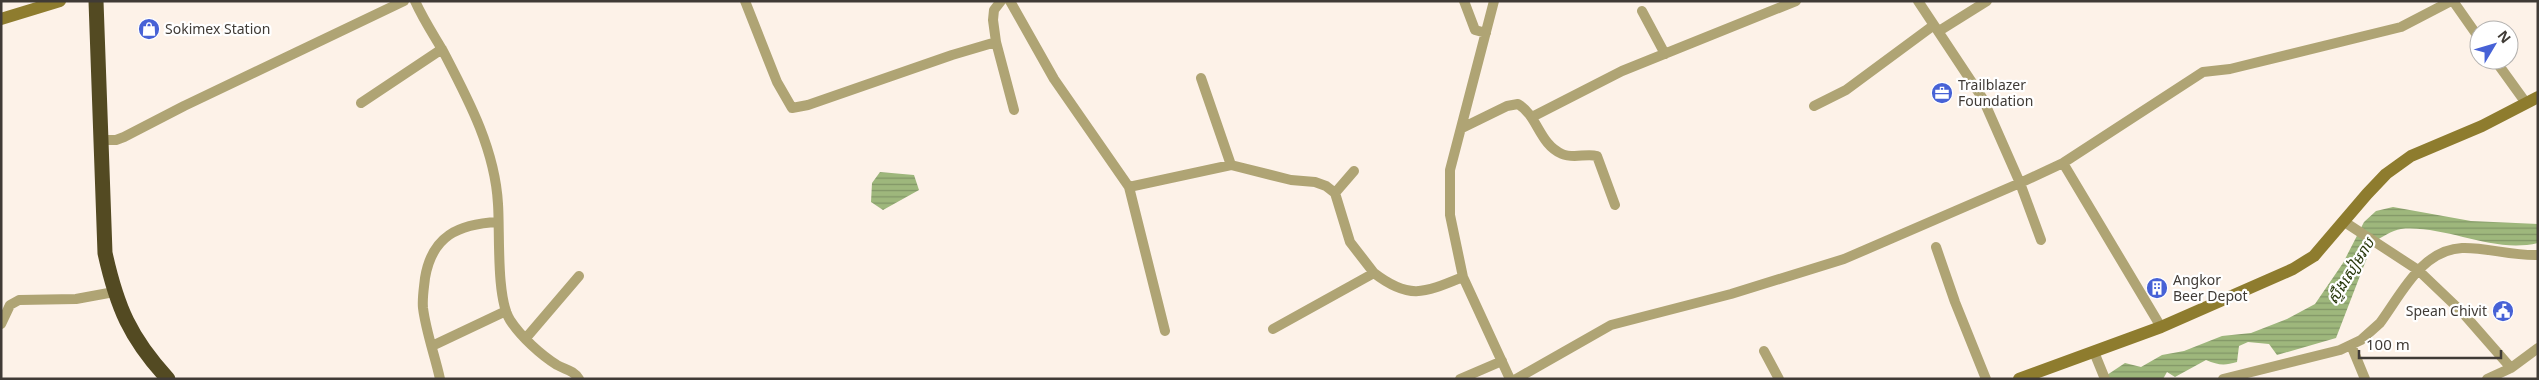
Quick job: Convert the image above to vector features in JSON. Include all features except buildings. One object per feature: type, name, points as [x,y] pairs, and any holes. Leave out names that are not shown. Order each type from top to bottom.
[{"type":"highway","points":[[96,1],[106,253],[114,292],[129,328],[150,359],[168,379]]},
{"type":"street","points":[[101,140],[116,140],[124,137],[184,106],[404,1]]},
{"type":"street","points":[[415,1],[442,49],[492,157],[498,204],[501,278],[506,311],[510,320],[526,338],[557,365],[572,371],[579,379]]},
{"type":"street","points":[[745,1],[777,82],[792,108],[808,105],[996,42]]},
{"type":"street","points":[[1001,1],[993,14],[996,42],[1014,110]]},
{"type":"street","points":[[1010,1],[1054,78],[1129,188],[1165,331]]},
{"type":"street","points":[[1464,1],[1475,30],[1486,33]]},
{"type":"street","points":[[1494,1],[1450,170],[1450,215],[1463,278],[1510,379]]},
{"type":"street","points":[[1532,117],[1622,71],[1796,1]]},
{"type":"street","points":[[1918,1],[1983,99],[2020,183],[2041,240]]},
{"type":"street","points":[[1814,106],[1846,90],[1936,28],[1987,1]]},
{"type":"street","points":[[1516,379],[1611,325],[1731,294],[1844,259],[2020,183],[2063,163],[2203,72],[2230,69],[2400,27],[2452,1],[2469,24]]},
{"type":"street","points":[[1,19],[56,2]]},
{"type":"street","points":[[1642,11],[1665,54]]},
{"type":"street","points":[[361,103],[442,49]]},
{"type":"street","points":[[2018,379],[2162,327],[2293,269],[2314,256],[2348,225],[2386,174],[2411,156],[2482,126],[2532,100],[2504,70]]},
{"type":"street","points":[[1201,78],[1231,165]]},
{"type":"street","points":[[1462,128],[1507,106],[1518,104],[1525,108],[1532,117],[1545,140],[1562,154],[1579,157],[1597,156],[1615,205]]},
{"type":"street","points":[[2063,163],[2162,327]]},
{"type":"street","points":[[1129,188],[1231,165],[1291,180],[1315,182],[1326,186],[1335,193],[1350,242],[1374,273],[1390,285],[1408,292],[1434,289],[1463,278]]},
{"type":"street","points":[[1335,193],[1354,171]]},
{"type":"street","points":[[440,379],[423,307],[427,266],[436,246],[448,233],[482,222],[498,222]]},
{"type":"street","points":[[2348,225],[2418,270],[2462,312],[2511,368]]},
{"type":"street","points":[[1936,247],[1958,310],[1986,379]]},
{"type":"street","points":[[2223,379],[2352,346],[2380,323],[2418,270],[2442,255],[2462,248],[2518,255],[2538,255]]},
{"type":"street","points":[[1273,329],[1374,273]]},
{"type":"street","points":[[526,338],[579,276]]},
{"type":"street","points":[[1,324],[10,305],[19,300],[76,299],[114,292]]},
{"type":"street","points":[[432,346],[506,311]]},
{"type":"street","points":[[2352,346],[2365,379]]},
{"type":"street","points":[[2487,379],[2511,368],[2538,348]]},
{"type":"street","points":[[1764,351],[1779,379]]},
{"type":"street","points":[[2094,352],[2105,379]]},
{"type":"street","points":[[1460,379],[1502,361]]},
{"type":"water","points":[[880,172],[914,175],[919,190],[883,210],[871,202],[872,183]]},
{"type":"water","name":"ស្ទឹងសៀមរាប","points":[[2393,207],[2471,221],[2538,224],[2538,243],[2504,245],[2418,229],[2401,229],[2390,232],[2373,242],[2336,338],[2277,355],[2269,344],[2248,342],[2239,346],[2237,362],[2221,364],[2206,360],[2175,377],[2167,372],[2163,379],[2101,379],[2125,363],[2141,367],[2162,355],[2184,351],[2222,336],[2251,333],[2287,319],[2315,304],[2343,263],[2364,222],[2376,211]]},
{"type":"place","name":"Sokimex Station","points":[[149,29]]},
{"type":"place","name":"Trailblazer Foundation","points":[[1942,93]]},
{"type":"place","name":"Angkor Beer Depot","points":[[2157,288]]},
{"type":"place","name":"Spean Chivit","points":[[2503,311]]}]
